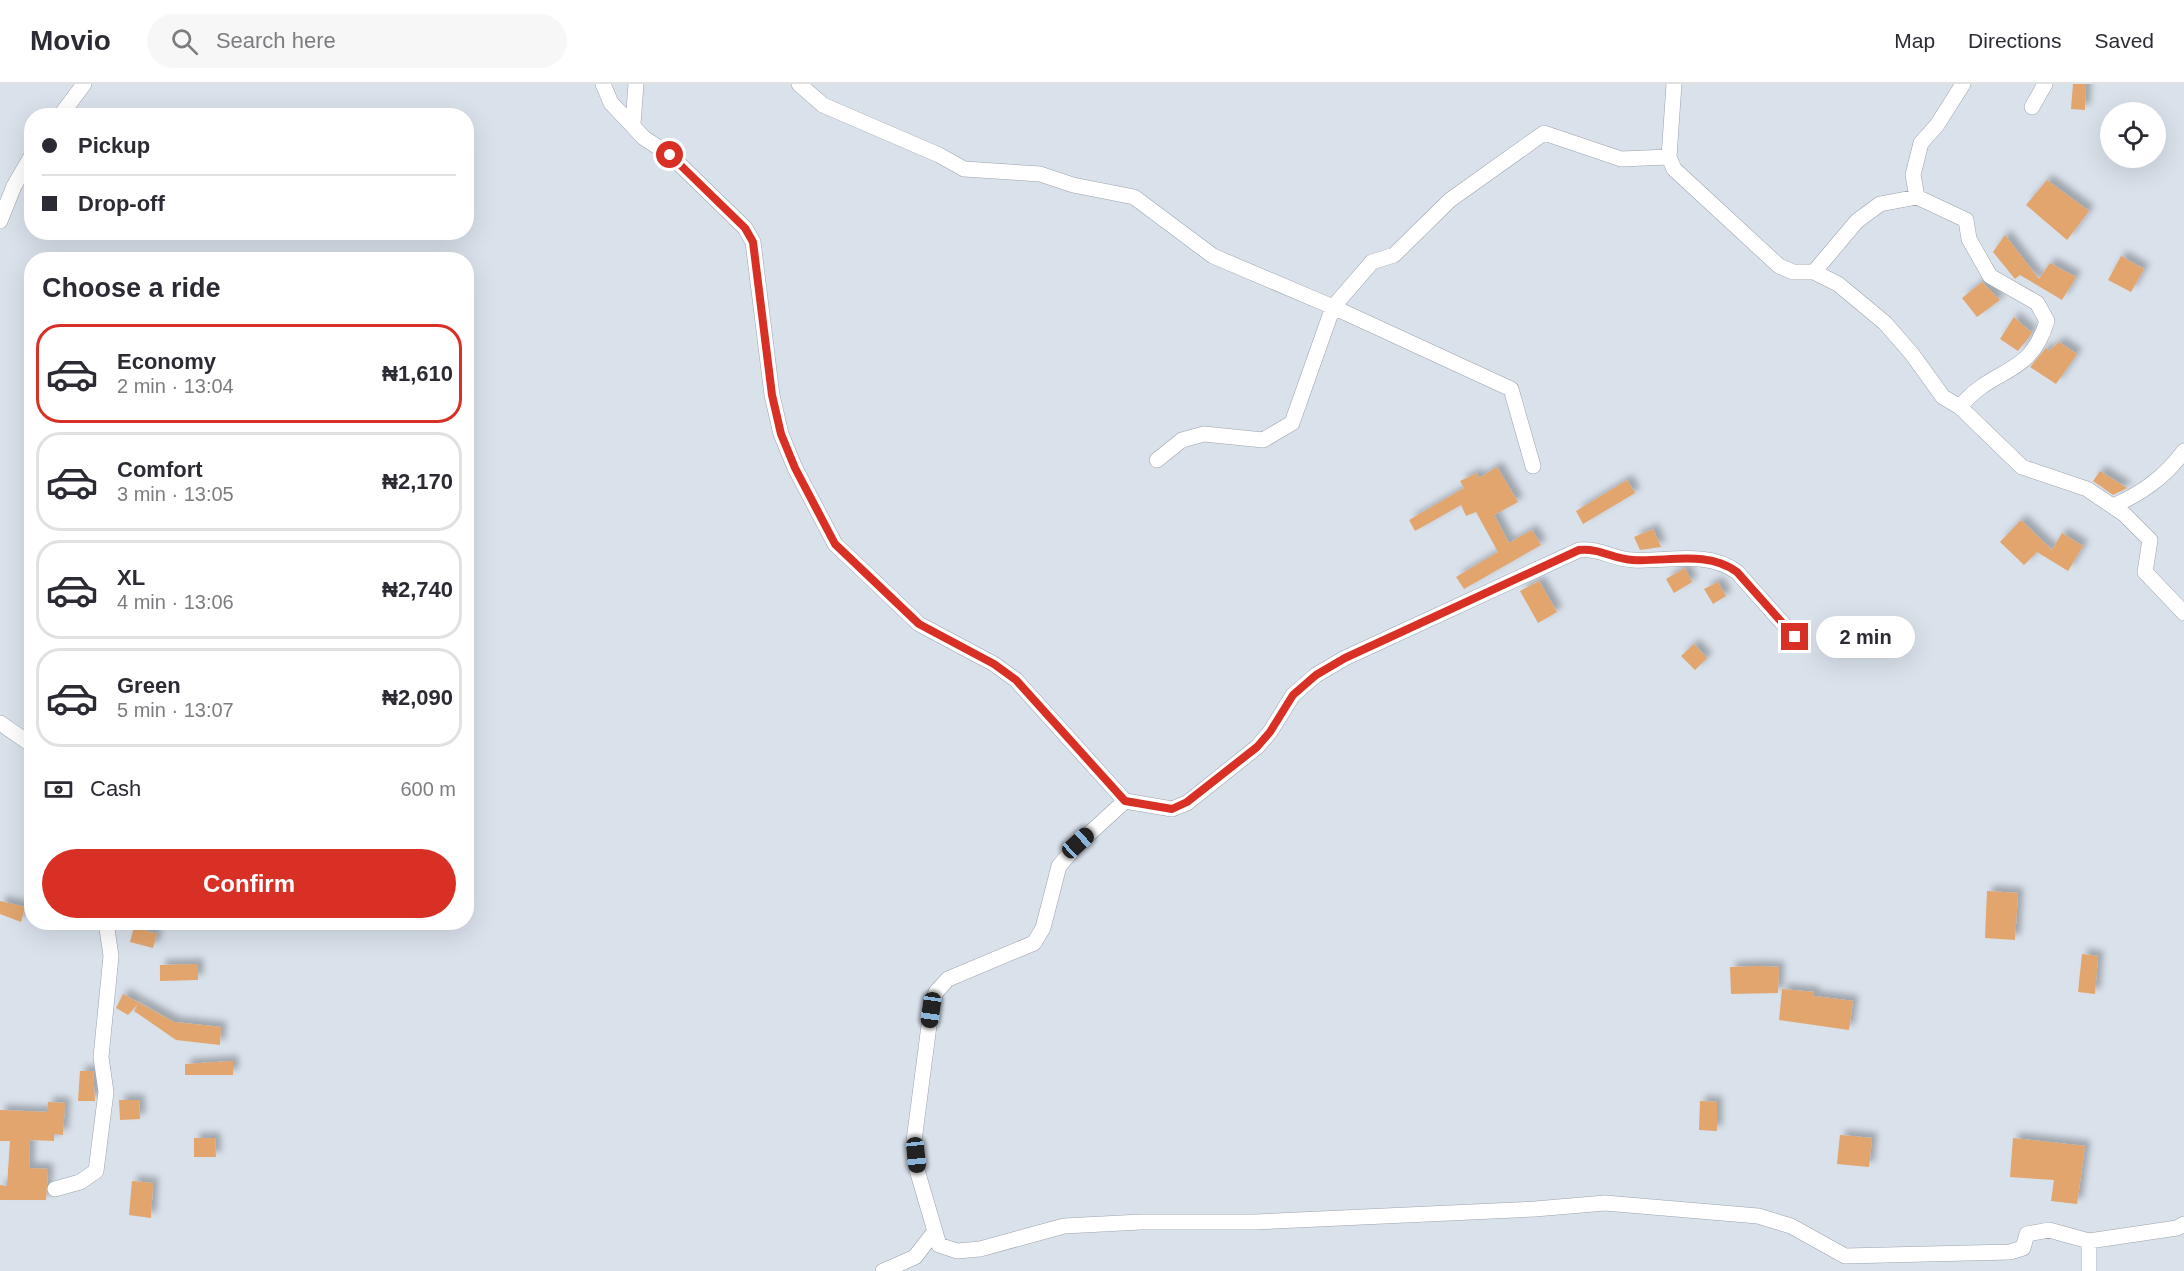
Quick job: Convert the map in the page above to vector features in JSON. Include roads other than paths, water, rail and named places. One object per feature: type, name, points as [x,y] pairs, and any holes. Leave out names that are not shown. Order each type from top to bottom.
[{"type":"street","points":[[66,108],[84,84]]},
{"type":"street","points":[[603,84],[611,103],[644,138],[670,155],[745,228],[753,242],[772,395],[781,434],[795,468],[835,544],[919,624],[994,664],[1016,680],[1125,801],[1172,809],[1187,802],[1257,747],[1270,732],[1293,695],[1316,675],[1345,658],[1579,550],[1594,548],[1630,560],[1709,559],[1725,564],[1737,572],[1795,637]]},
{"type":"street","points":[[633,124],[636,84]]},
{"type":"street","points":[[799,84],[824,105],[939,155],[964,169],[1040,174],[1073,185],[1134,197],[1213,256],[1333,307],[1511,389],[1533,466]]},
{"type":"street","points":[[1674,84],[1669,157],[1674,169],[1779,266],[1793,272],[1814,272],[1838,284],[1867,305],[1912,354],[1943,397],[1960,406],[2022,467],[2087,489],[2113,506],[2151,540],[2145,572],[2184,613]]},
{"type":"street","points":[[1917,197],[1913,175],[1921,143],[1963,84]]},
{"type":"street","points":[[2032,107],[2045,84]]},
{"type":"street","points":[[1157,460],[1182,440],[1204,434],[1263,440],[1292,423],[1333,307],[1372,262],[1394,255],[1450,200],[1544,133],[1622,159],[1669,157]]},
{"type":"street","points":[[0,221],[24,172]]},
{"type":"street","points":[[1814,272],[1857,221],[1880,204],[1917,197],[1966,220],[1969,239],[1990,276],[2037,303],[2047,321],[2040,341],[2028,359],[1974,390],[1960,406]]},
{"type":"street","points":[[2113,506],[2136,496],[2157,480],[2184,451]]},
{"type":"street","points":[[0,723],[24,740]]},
{"type":"street","points":[[1125,801],[1078,843],[1059,866],[1043,928],[1034,943],[948,979],[936,992],[931,1010],[914,1141],[917,1170],[939,1245],[957,1251],[980,1249],[1064,1226],[1141,1222],[1266,1221],[1535,1209],[1605,1203],[1758,1216],[1791,1226],[1845,1256],[2010,1252],[2023,1248],[2027,1234],[2049,1230],[2089,1241],[2182,1230]]},
{"type":"street","points":[[55,1189],[80,1182],[96,1171],[106,1092],[101,1057],[111,956],[107,930]]},
{"type":"street","points":[[883,1271],[915,1257],[935,1231]]},
{"type":"street","points":[[2089,1241],[2089,1271]]}]
